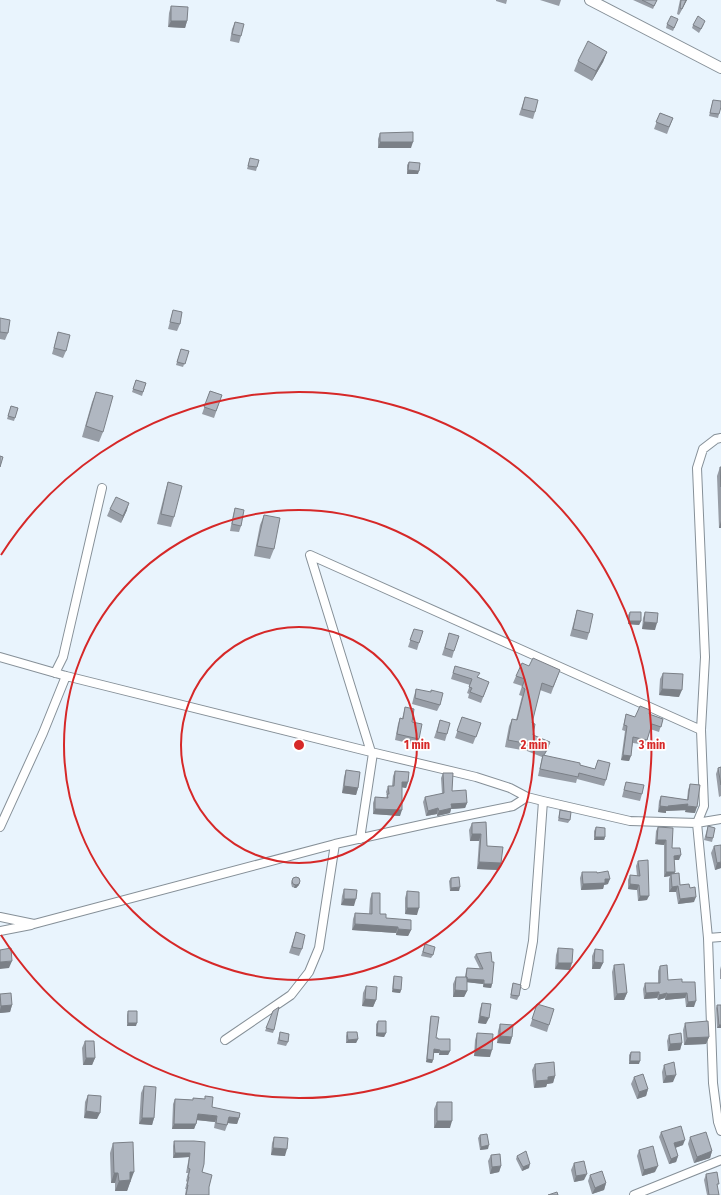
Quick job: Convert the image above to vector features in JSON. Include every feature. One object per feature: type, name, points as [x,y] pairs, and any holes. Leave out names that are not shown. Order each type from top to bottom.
[{"type":"street","points":[[590,0],[721,68]]},
{"type":"street","points":[[721,438],[716,439],[703,449],[697,468],[705,657],[701,730],[704,806],[697,823],[708,938],[713,1083],[718,1122],[721,1131]]},
{"type":"street","points":[[55,673],[63,656],[102,488]]},
{"type":"street","points":[[360,839],[372,753],[310,555],[701,730]]},
{"type":"street","points":[[0,657],[66,676],[372,753],[476,777],[510,788],[527,797],[544,802],[630,820],[697,823],[721,819]]},
{"type":"street","points":[[0,827],[43,733],[66,676]]},
{"type":"street","points":[[0,931],[34,924],[335,844],[513,806],[527,797]]},
{"type":"street","points":[[525,985],[533,941],[544,802]]},
{"type":"street","points":[[225,1040],[291,994],[309,972],[319,948],[335,844]]},
{"type":"street","points":[[0,917],[34,924]]},
{"type":"street","points":[[708,938],[721,937]]},
{"type":"street","points":[[634,1195],[721,1160]]},
{"type":"building","points":[[642,0],[657,0],[654,6]]},
{"type":"building","points":[[681,0],[686,0],[682,9],[680,8]]},
{"type":"building","points":[[171,6],[188,7],[187,21],[171,21]]},
{"type":"building","points":[[671,16],[678,19],[674,28],[667,24]]},
{"type":"building","points":[[698,16],[705,21],[701,29],[693,25]]},
{"type":"building","points":[[235,22],[244,24],[241,36],[232,34]]},
{"type":"building","points":[[588,41],[607,52],[596,71],[578,61]]},
{"type":"building","points":[[525,97],[538,100],[535,112],[522,109]]},
{"type":"building","points":[[713,100],[721,101],[719,114],[710,113]]},
{"type":"building","points":[[660,113],[673,118],[669,127],[656,122]]},
{"type":"building","points":[[413,132],[413,142],[380,142],[380,133]]},
{"type":"building","points":[[250,158],[259,160],[257,167],[248,166]]},
{"type":"building","points":[[409,162],[420,163],[419,171],[408,170]]},
{"type":"building","points":[[173,310],[182,312],[180,324],[170,322]]},
{"type":"building","points":[[0,318],[10,320],[8,333],[0,332]]},
{"type":"building","points":[[58,332],[70,335],[66,351],[54,348]]},
{"type":"building","points":[[181,349],[189,351],[185,364],[177,362]]},
{"type":"building","points":[[136,380],[146,383],[143,392],[133,389]]},
{"type":"building","points":[[210,391],[222,395],[216,411],[204,407]]},
{"type":"building","points":[[96,392],[113,396],[103,432],[86,426]]},
{"type":"building","points":[[11,406],[18,408],[15,418],[8,416]]},
{"type":"building","points":[[0,456],[3,457],[0,467]]},
{"type":"building","points":[[168,482],[182,486],[174,517],[161,514]]},
{"type":"building","points":[[116,497],[129,503],[123,516],[110,509]]},
{"type":"building","points":[[235,508],[244,510],[241,526],[232,524]]},
{"type":"building","points":[[264,515],[280,518],[274,549],[257,546]]},
{"type":"building","points":[[577,610],[593,614],[589,633],[573,629]]},
{"type":"building","points":[[630,612],[641,612],[641,621],[629,621]]},
{"type":"building","points":[[645,612],[658,613],[657,623],[644,622]]},
{"type":"building","points":[[414,629],[423,631],[419,643],[410,640]]},
{"type":"building","points":[[449,633],[459,636],[454,651],[445,648]]},
{"type":"building","points":[[533,658],[560,670],[553,687],[542,683],[532,723],[535,724],[533,735],[550,742],[546,750],[529,744],[508,740],[512,719],[517,720],[525,689],[522,687],[525,679],[516,676],[522,663],[529,666]]},
{"type":"building","points":[[455,666],[480,673],[477,677],[489,682],[483,697],[470,692],[472,688],[469,687],[472,679],[453,673]]},
{"type":"building","points":[[663,673],[683,674],[682,690],[662,689]]},
{"type":"building","points":[[416,689],[431,692],[431,690],[443,693],[440,705],[415,698]]},
{"type":"building","points":[[640,706],[650,710],[649,714],[663,719],[661,727],[652,724],[647,740],[633,737],[631,756],[623,755],[627,726],[624,725],[626,714],[635,717]]},
{"type":"building","points":[[405,707],[414,709],[412,722],[422,724],[419,739],[397,734],[400,718],[403,719]]},
{"type":"building","points":[[462,717],[481,723],[476,737],[457,731]]},
{"type":"building","points":[[440,720],[450,723],[447,734],[437,732]]},
{"type":"building","points":[[543,755],[580,763],[580,765],[595,769],[598,760],[610,763],[606,780],[579,773],[578,777],[540,769]]},
{"type":"building","points":[[721,767],[721,785],[718,768]]},
{"type":"building","points":[[346,770],[360,772],[358,788],[344,786]]},
{"type":"building","points":[[395,771],[409,772],[408,782],[402,782],[402,810],[375,809],[375,797],[388,798],[388,786],[394,786]]},
{"type":"building","points":[[443,773],[453,773],[452,791],[466,790],[467,803],[451,804],[452,808],[439,811],[438,808],[428,811],[425,797],[444,793]]},
{"type":"building","points":[[626,782],[644,785],[642,794],[624,790]]},
{"type":"building","points":[[690,784],[700,785],[697,807],[687,806],[688,804],[668,807],[660,806],[661,796],[688,800]]},
{"type":"building","points":[[560,810],[571,812],[570,820],[559,818]]},
{"type":"building","points":[[486,822],[487,846],[503,847],[501,863],[479,862],[481,834],[472,834],[472,823]]},
{"type":"building","points":[[708,826],[715,828],[713,838],[706,837]]},
{"type":"building","points":[[596,827],[605,828],[605,837],[595,837]]},
{"type":"building","points":[[658,827],[673,828],[672,848],[680,848],[681,855],[674,856],[675,872],[666,872],[666,840],[657,840]]},
{"type":"building","points":[[721,845],[721,862],[717,863],[714,846]]},
{"type":"building","points":[[648,860],[649,896],[640,896],[639,885],[630,884],[630,875],[640,876],[638,861]]},
{"type":"building","points":[[608,871],[610,879],[605,879],[605,883],[583,884],[582,872],[597,873]]},
{"type":"building","points":[[679,873],[680,885],[689,884],[690,888],[695,887],[696,897],[680,899],[678,886],[672,887],[671,874]]},
{"type":"building","points":[[294,877],[298,877],[300,881],[298,885],[294,885],[292,883],[292,879]]},
{"type":"building","points":[[459,877],[460,887],[451,888],[451,878]]},
{"type":"building","points":[[344,889],[357,890],[356,899],[344,899]]},
{"type":"building","points":[[407,891],[419,892],[419,908],[407,908]]},
{"type":"building","points":[[372,893],[380,893],[380,914],[386,914],[386,918],[411,920],[411,930],[398,929],[398,927],[355,924],[355,913],[372,914]]},
{"type":"building","points":[[296,932],[305,935],[302,949],[292,947]]},
{"type":"building","points":[[425,944],[435,947],[433,955],[423,952]]},
{"type":"building","points":[[11,948],[12,961],[0,962],[0,950]]},
{"type":"building","points":[[558,948],[573,949],[572,963],[558,963]]},
{"type":"building","points":[[595,949],[603,950],[603,963],[594,962]]},
{"type":"building","points":[[491,952],[492,962],[494,962],[492,984],[484,984],[484,980],[467,979],[467,968],[483,969],[476,954]]},
{"type":"building","points":[[624,964],[627,993],[617,994],[614,965]]},
{"type":"building","points":[[667,965],[668,980],[682,979],[682,982],[695,982],[696,1001],[688,1002],[687,993],[667,993],[659,995],[659,992],[646,993],[645,983],[660,983],[660,966]]},
{"type":"building","points":[[394,976],[402,977],[401,990],[393,989]]},
{"type":"building","points":[[456,977],[467,977],[467,991],[455,990]]},
{"type":"building","points":[[513,983],[521,985],[519,996],[511,995]]},
{"type":"building","points":[[366,986],[377,987],[376,1000],[365,999]]},
{"type":"building","points":[[11,993],[12,1005],[1,1006],[0,994]]},
{"type":"building","points":[[482,1003],[491,1004],[489,1018],[480,1016]]},
{"type":"building","points":[[537,1004],[554,1009],[549,1025],[532,1019]]},
{"type":"building","points":[[717,1005],[721,1005],[721,1025],[719,1025]]},
{"type":"building","points":[[279,1007],[274,1030],[266,1028],[273,1011]]},
{"type":"building","points":[[128,1011],[137,1011],[137,1023],[128,1023]]},
{"type":"building","points":[[431,1016],[439,1017],[436,1038],[450,1039],[450,1051],[440,1051],[434,1049],[433,1060],[427,1059]]},
{"type":"building","points":[[378,1021],[386,1021],[386,1033],[377,1033]]},
{"type":"building","points":[[708,1021],[709,1037],[687,1038],[685,1023]]},
{"type":"building","points":[[500,1024],[513,1025],[512,1037],[500,1036]]},
{"type":"building","points":[[280,1032],[289,1034],[288,1042],[279,1040]]},
{"type":"building","points":[[347,1032],[357,1032],[358,1039],[348,1040]]},
{"type":"building","points":[[477,1033],[493,1034],[492,1050],[476,1049]]},
{"type":"building","points":[[681,1033],[682,1043],[670,1044],[669,1035]]},
{"type":"building","points":[[85,1041],[94,1041],[95,1058],[86,1058]]},
{"type":"building","points":[[631,1052],[640,1052],[640,1061],[630,1061]]},
{"type":"building","points":[[554,1062],[555,1076],[548,1077],[548,1080],[536,1081],[535,1064]]},
{"type":"building","points":[[674,1062],[676,1075],[666,1076],[664,1065]]},
{"type":"building","points":[[643,1074],[648,1089],[639,1092],[634,1077]]},
{"type":"building","points":[[144,1086],[156,1087],[154,1118],[142,1118]]},
{"type":"building","points":[[88,1095],[101,1096],[100,1113],[86,1111]]},
{"type":"building","points":[[205,1096],[213,1097],[212,1107],[240,1113],[239,1118],[229,1117],[227,1125],[216,1123],[217,1116],[198,1114],[196,1124],[174,1124],[175,1099],[205,1099]]},
{"type":"building","points":[[437,1102],[452,1102],[452,1121],[437,1121]]},
{"type":"building","points":[[681,1126],[685,1140],[674,1143],[678,1156],[671,1159],[661,1132]]},
{"type":"building","points":[[706,1132],[712,1151],[697,1157],[690,1137]]},
{"type":"building","points":[[487,1134],[489,1145],[481,1147],[480,1135]]},
{"type":"building","points":[[274,1137],[288,1138],[287,1149],[273,1148]]},
{"type":"building","points":[[174,1141],[205,1142],[202,1172],[212,1175],[209,1195],[186,1195],[190,1169],[188,1168],[190,1153],[175,1153]]},
{"type":"building","points":[[133,1142],[134,1172],[130,1172],[130,1180],[119,1181],[118,1173],[114,1173],[113,1143]]},
{"type":"building","points":[[653,1146],[658,1166],[644,1170],[639,1150]]},
{"type":"building","points":[[526,1151],[530,1164],[523,1167],[517,1156]]},
{"type":"building","points":[[500,1154],[501,1166],[492,1167],[491,1155]]},
{"type":"building","points":[[584,1161],[587,1174],[576,1176],[574,1163]]},
{"type":"building","points":[[602,1171],[606,1183],[595,1188],[590,1175]]},
{"type":"building","points":[[717,1172],[719,1195],[709,1195],[706,1174]]},
{"type":"building","points":[[557,1192],[558,1195],[548,1195]]}]
